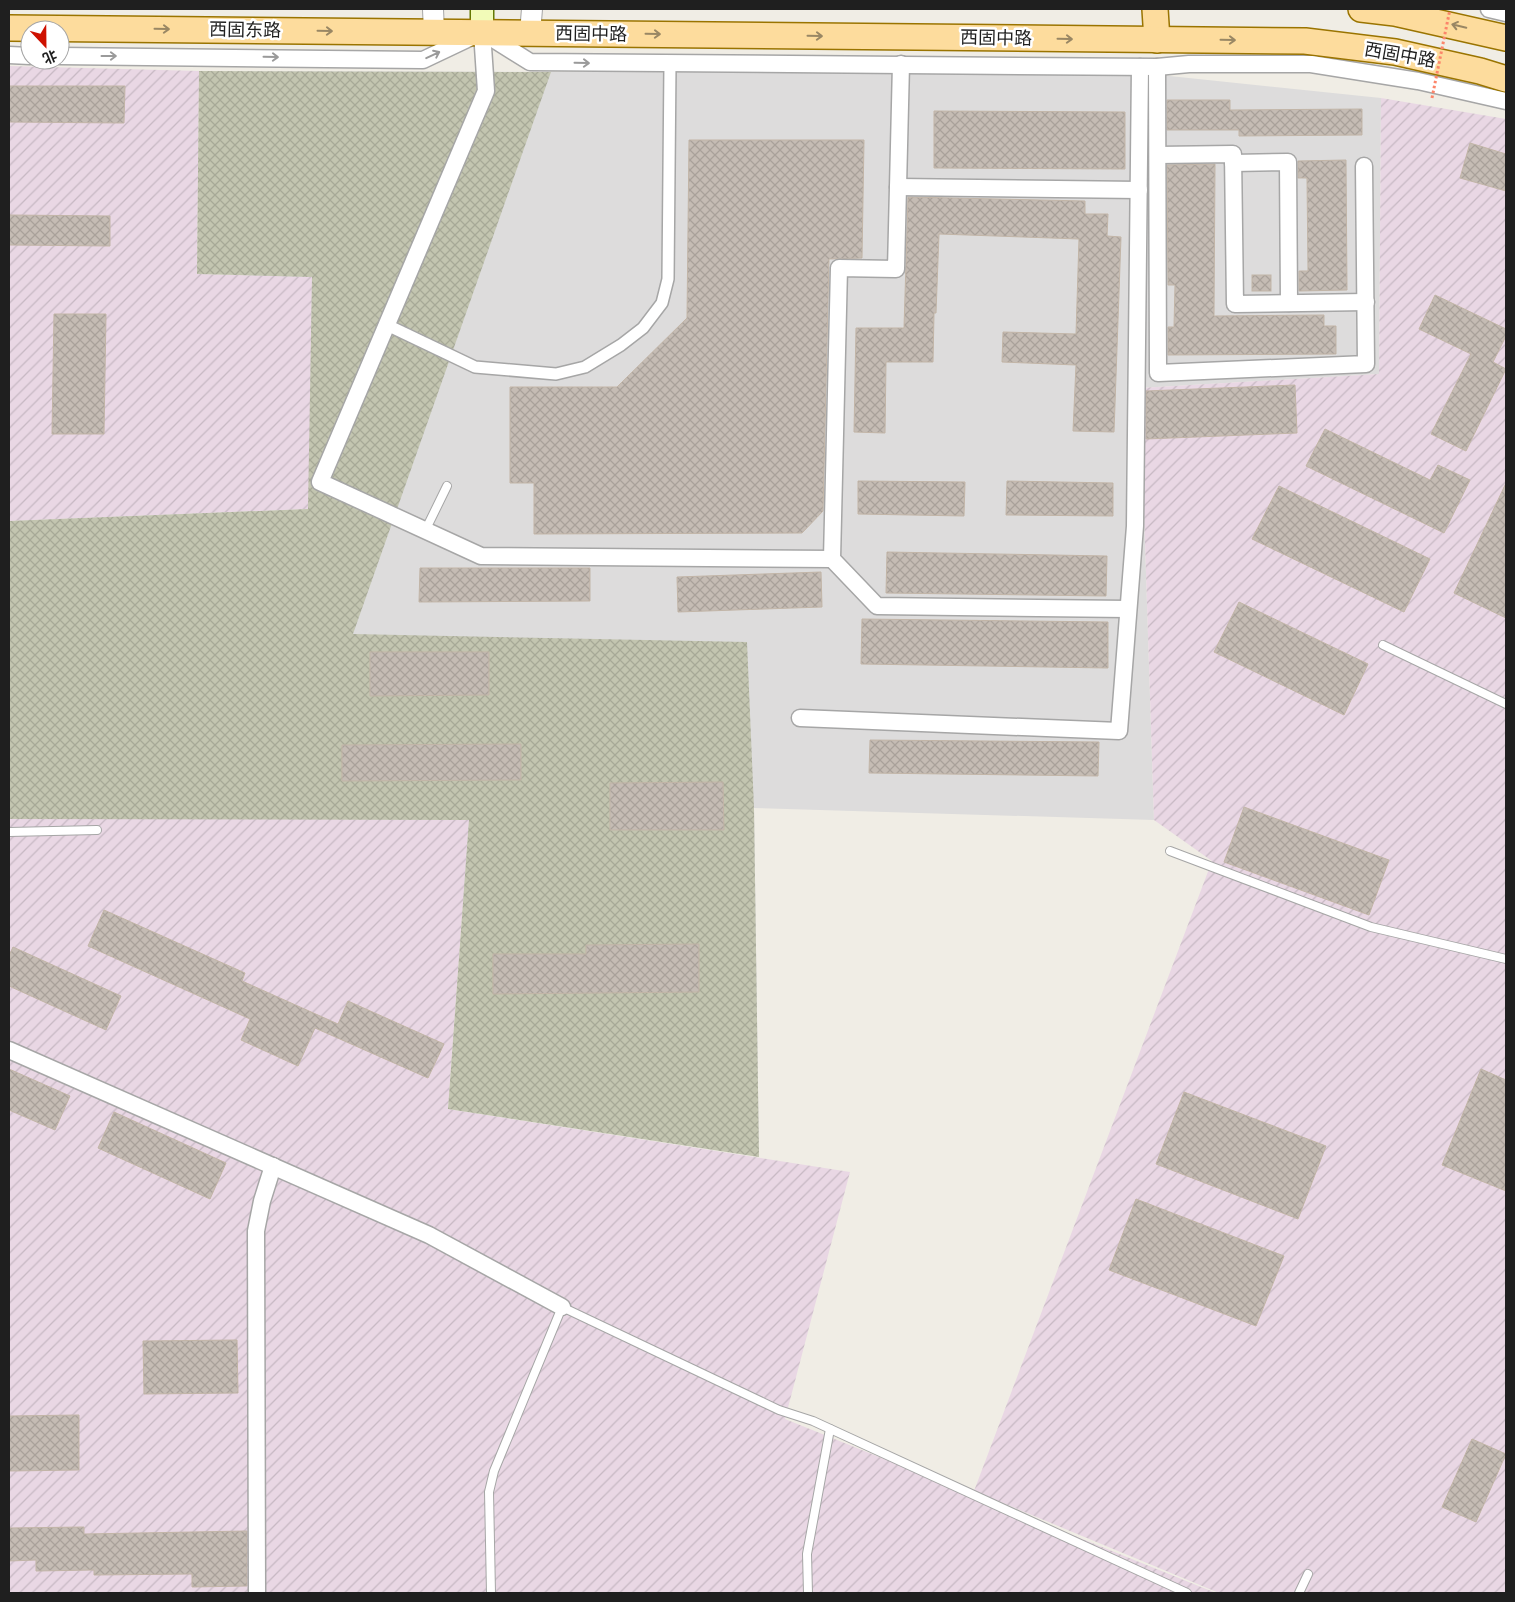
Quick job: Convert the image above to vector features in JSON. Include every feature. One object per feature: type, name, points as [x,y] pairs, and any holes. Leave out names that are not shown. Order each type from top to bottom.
[{"type":"main road","points":[[1155,9],[1157,40]]},
{"type":"main road","points":[[1361,9],[1395,13],[1506,38]]},
{"type":"main road","name":"西固东路","points":[[9,28],[433,20],[482,21]]},
{"type":"main road","name":"西固中路","points":[[482,21],[1157,40],[1305,41],[1395,52],[1480,71],[1506,79]]},
{"type":"street","points":[[1489,9],[1506,13]]},
{"type":"street","points":[[70,56],[423,60],[482,21]]},
{"type":"street","points":[[482,21],[530,62],[1140,67],[1189,64],[1311,64],[1418,81],[1506,101]]},
{"type":"street","points":[[482,21],[486,91],[320,482],[481,556],[832,558]]},
{"type":"street","points":[[387,325],[474,367],[556,374],[586,367],[621,346],[644,328],[662,303],[668,279],[670,64]]},
{"type":"street","points":[[901,64],[896,269],[839,268],[832,558],[878,606],[1128,609]]},
{"type":"street","points":[[800,718],[1119,732],[1134,526],[1140,67]]},
{"type":"street","points":[[1157,67],[1158,373],[1366,364],[1364,166]]},
{"type":"street","points":[[1158,155],[1233,154],[1235,304],[1366,302]]},
{"type":"street","points":[[1233,163],[1288,162],[1289,303]]},
{"type":"street","points":[[898,187],[1139,190]]},
{"type":"street","points":[[9,1050],[429,1235],[562,1307]]},
{"type":"street","points":[[257,1593],[256,1230],[262,1201],[274,1166]]},
{"type":"lane","points":[[425,531],[447,486]]},
{"type":"lane","points":[[1382,645],[1506,704]]},
{"type":"lane","points":[[9,832],[97,830]]},
{"type":"lane","points":[[1170,851],[1371,927],[1506,959]]},
{"type":"lane","points":[[491,1593],[489,1492],[494,1471],[562,1307],[779,1410],[813,1421],[1187,1593]]},
{"type":"lane","points":[[808,1593],[808,1554],[830,1429]]},
{"type":"lane","points":[[1298,1593],[1308,1574]]},
{"type":"path","points":[[1432,98],[1450,9]]},
{"type":"shaded area","points":[[9,66],[20,66],[20,70],[70,70],[70,68],[199,71],[197,274],[312,277],[309,509],[9,521]]},
{"type":"shaded area","points":[[199,71],[1141,73],[1381,98],[1379,374],[1140,388],[1154,820],[754,808],[759,1157],[9,521],[308,509]]},
{"type":"shaded area","points":[[199,71],[551,72],[353,634],[747,642],[754,808],[759,1157],[448,1109],[469,820],[9,819],[9,521],[308,509],[312,277],[197,274]]},
{"type":"shaded area","points":[[1381,98],[1506,119],[1506,1593],[1219,1593],[974,1491],[1212,861],[1154,820],[1140,388],[1379,374]]},
{"type":"shaded area","points":[[9,817],[469,820],[448,1109],[850,1172],[785,1419],[1216,1593],[9,1593]]},
{"type":"building","points":[[9,86],[125,86],[124,123],[9,122]]},
{"type":"building","points":[[1167,100],[1230,100],[1230,110],[1362,109],[1362,135],[1239,136],[1239,130],[1167,130]]},
{"type":"building","points":[[934,111],[1125,112],[1125,169],[934,168]]},
{"type":"building","points":[[689,140],[864,140],[862,258],[829,259],[823,511],[802,533],[534,534],[534,483],[510,483],[510,387],[617,387],[687,318]]},
{"type":"building","points":[[1470,143],[1506,154],[1506,191],[1460,178]]},
{"type":"building","points":[[1346,160],[1347,290],[1299,291],[1299,271],[1308,271],[1307,178],[1298,178],[1298,161]]},
{"type":"building","points":[[1215,164],[1214,316],[1324,315],[1324,326],[1336,326],[1336,354],[1168,355],[1168,327],[1174,327],[1175,285],[1168,285],[1167,165]]},
{"type":"building","points":[[908,197],[1085,201],[1085,214],[1108,214],[1107,236],[1121,237],[1114,432],[1073,431],[1076,365],[1002,362],[1003,332],[1076,334],[1079,239],[939,234],[933,362],[886,362],[885,433],[854,432],[856,328],[904,328]]},
{"type":"building","points":[[9,215],[110,216],[110,246],[9,245]]},
{"type":"building","points":[[1252,275],[1271,275],[1271,291],[1252,291]]},
{"type":"building","points":[[1435,295],[1506,329],[1506,336],[1493,362],[1506,369],[1466,451],[1431,434],[1471,354],[1419,329]]},
{"type":"building","points":[[54,314],[106,314],[104,434],[52,434]]},
{"type":"building","points":[[1295,385],[1297,433],[1146,439],[1146,391]]},
{"type":"building","points":[[1325,429],[1430,480],[1438,465],[1470,480],[1444,533],[1306,466]]},
{"type":"building","points":[[858,481],[965,482],[964,516],[858,514]]},
{"type":"building","points":[[1007,481],[1113,483],[1113,516],[1006,515]]},
{"type":"building","points":[[1506,483],[1506,618],[1454,593]]},
{"type":"building","points":[[1279,486],[1430,559],[1404,612],[1252,539]]},
{"type":"building","points":[[887,552],[1107,556],[1106,596],[886,593]]},
{"type":"building","points":[[420,568],[590,568],[590,601],[419,602]]},
{"type":"building","points":[[821,572],[822,607],[678,612],[677,577]]},
{"type":"building","points":[[1239,602],[1368,664],[1344,715],[1214,652]]},
{"type":"building","points":[[862,619],[1108,622],[1108,668],[861,664]]},
{"type":"building","points":[[370,652],[489,652],[489,695],[370,696]]},
{"type":"building","points":[[870,740],[1099,742],[1098,776],[869,773]]},
{"type":"building","points":[[521,744],[521,780],[342,781],[342,745]]},
{"type":"building","points":[[723,782],[724,830],[610,830],[610,783]]},
{"type":"building","points":[[1244,807],[1389,860],[1369,915],[1224,862]]},
{"type":"building","points":[[104,910],[245,973],[242,981],[338,1024],[348,1001],[444,1044],[428,1078],[315,1028],[298,1066],[241,1040],[250,1019],[88,946]]},
{"type":"building","points":[[699,944],[699,992],[493,994],[493,954],[586,954],[586,945]]},
{"type":"building","points":[[13,947],[121,996],[106,1030],[9,986],[9,956]]},
{"type":"building","points":[[9,1069],[70,1096],[55,1130],[9,1110]]},
{"type":"building","points":[[1481,1069],[1506,1080],[1506,1191],[1442,1165]]},
{"type":"building","points":[[1184,1092],[1326,1146],[1298,1219],[1156,1164]]},
{"type":"building","points":[[114,1112],[226,1163],[210,1199],[98,1148]]},
{"type":"building","points":[[1136,1199],[1284,1256],[1256,1326],[1109,1270]]},
{"type":"building","points":[[237,1340],[238,1393],[144,1394],[143,1341]]},
{"type":"building","points":[[79,1415],[79,1470],[9,1471],[9,1416]]},
{"type":"building","points":[[1472,1439],[1506,1454],[1476,1522],[1442,1507]]},
{"type":"building","points":[[84,1527],[84,1534],[247,1531],[247,1586],[192,1587],[192,1574],[94,1575],[94,1570],[36,1571],[36,1560],[9,1561],[9,1528]]}]
